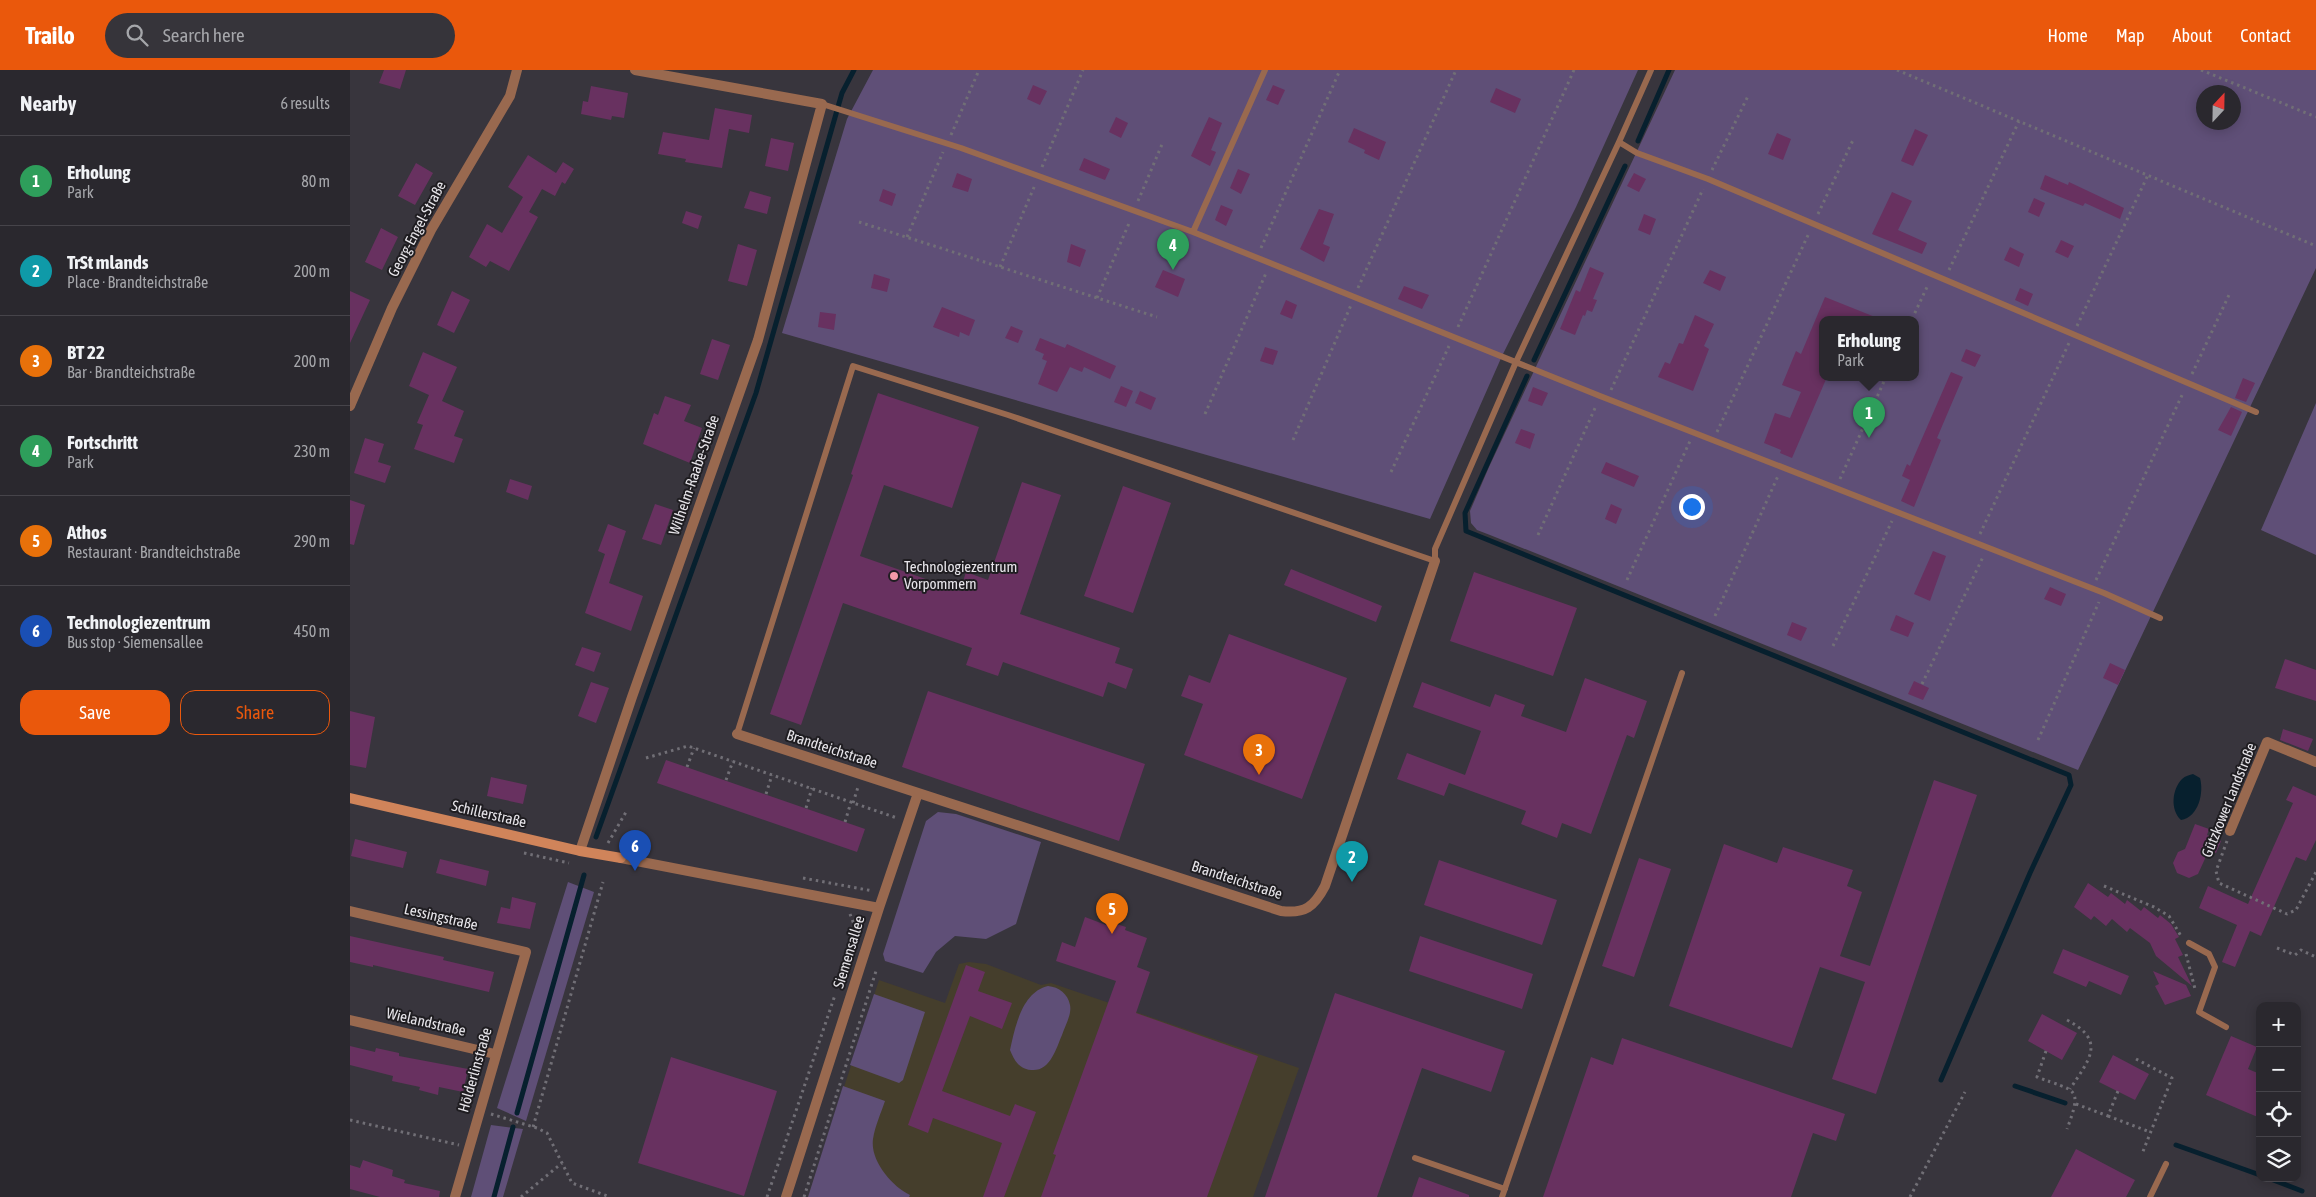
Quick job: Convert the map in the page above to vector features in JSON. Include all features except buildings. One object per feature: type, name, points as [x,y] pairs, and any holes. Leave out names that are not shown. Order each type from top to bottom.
[{"type":"street","name":"Georg-Engel-Straße","points":[[350,406],[392,308],[431,230],[510,96],[517,70]]},
{"type":"street","points":[[635,70],[822,104]]},
{"type":"street","name":"Wilhelm-Raabe-Straße","points":[[580,851],[632,696],[758,340],[822,104]]},
{"type":"street","name":"Brandteichstraße","points":[[737,734],[1273,908],[1297,913],[1310,907],[1320,896],[1325,886],[1435,561]]},
{"type":"street","name":"Gützkower Landstraße","points":[[2230,832],[2268,742],[2316,762]]},
{"type":"street","points":[[879,908],[918,793]]},
{"type":"street","name":"Schillerstraße","points":[[350,798],[580,851],[621,858]]},
{"type":"street","name":"Siemensallee","points":[[621,858],[879,908],[786,1197]]},
{"type":"street","name":"Lessingstraße","points":[[350,911],[526,952]]},
{"type":"street","name":"Hölderlinstraße","points":[[455,1197],[526,952]]},
{"type":"street","name":"Wielandstraße","points":[[350,1020],[495,1054]]},
{"type":"lane","points":[[1193,232],[1265,70]]},
{"type":"lane","points":[[737,734],[853,366],[1008,415],[1435,561],[1435,549],[1516,362],[1619,142],[1650,70]]},
{"type":"lane","points":[[822,104],[947,144],[1193,232],[1604,397],[2092,588],[2160,618]]},
{"type":"lane","points":[[1619,142],[1637,152],[1708,179],[2256,412]]},
{"type":"lane","points":[[1502,1197],[1682,673]]},
{"type":"lane","points":[[2186,945],[2209,954],[2215,967],[2199,1012],[2226,1027]]},
{"type":"lane","points":[[1415,1158],[1505,1189]]},
{"type":"lane","points":[[2150,1197],[2166,1164]]},
{"type":"path","points":[[907,237],[979,70]]},
{"type":"path","points":[[1256,258],[1340,70]]},
{"type":"path","points":[[1293,440],[1354,297],[1456,70]]},
{"type":"path","points":[[1391,472],[1574,70]]},
{"type":"path","points":[[1897,70],[2316,246]]},
{"type":"path","points":[[2201,70],[2316,118]]},
{"type":"path","points":[[1538,535],[1750,94]]},
{"type":"path","points":[[1944,280],[2019,121]]},
{"type":"path","points":[[1714,439],[1854,138]]},
{"type":"path","points":[[1976,542],[2148,175]]},
{"type":"path","points":[[859,222],[1157,317]]},
{"type":"path","points":[[1205,414],[1270,263]]},
{"type":"path","points":[[1913,316],[1933,275]]},
{"type":"path","points":[[2092,588],[2229,295]]},
{"type":"path","points":[[1836,487],[1884,381]]},
{"type":"path","points":[[1627,580],[1694,432]]},
{"type":"path","points":[[1715,616],[1782,466]]},
{"type":"path","points":[[1833,646],[1897,511]]},
{"type":"path","points":[[1922,684],[1988,547]]},
{"type":"path","points":[[2038,740],[2104,593]]},
{"type":"path","points":[[646,758],[688,746],[908,822]]},
{"type":"path","points":[[687,767],[694,748]]},
{"type":"path","points":[[726,780],[733,761]]},
{"type":"path","points":[[766,794],[772,775]]},
{"type":"path","points":[[806,808],[812,788]]},
{"type":"path","points":[[844,822],[851,802]]},
{"type":"path","points":[[607,843],[626,812]]},
{"type":"path","name":"Gützkower Landstraße","points":[[2230,832],[2216,871],[2219,883],[2287,914],[2296,910],[2316,872]]},
{"type":"path","points":[[518,852],[564,863],[571,862]]},
{"type":"path","points":[[533,1127],[603,882]]},
{"type":"path","points":[[2104,886],[2154,907],[2169,916],[2186,945],[2194,988],[2202,1002]]},
{"type":"path","points":[[842,910],[850,914],[857,930],[854,939]]},
{"type":"path","points":[[2277,948],[2295,955],[2301,950],[2316,957]]},
{"type":"path","points":[[804,1197],[876,971]]},
{"type":"path","points":[[767,1197],[836,994]]},
{"type":"path","points":[[2067,1020],[2082,1028],[2087,1034],[2092,1048],[2089,1060],[2070,1089]]},
{"type":"path","points":[[2046,1051],[2037,1077],[2070,1089],[2076,1096],[2076,1104],[2067,1129]]},
{"type":"path","points":[[2136,1059],[2172,1078],[2142,1154]]},
{"type":"path","points":[[2108,1116],[2118,1091]]},
{"type":"path","points":[[1910,1197],[1965,1092]]},
{"type":"path","points":[[2076,1104],[2150,1132]]},
{"type":"path","points":[[500,1118],[548,1133],[572,1183],[610,1197]]},
{"type":"path","points":[[350,1120],[468,1147]]},
{"type":"path","points":[[521,1197],[562,1163]]},
{"type":"shaded area","points":[[873,70],[1638,70],[1576,207],[1502,356],[1430,519],[782,333],[847,119]]},
{"type":"shaded area","points":[[1675,70],[2316,70],[2316,268],[2078,770],[1477,530],[1471,523],[1470,511],[1489,467]]},
{"type":"shaded area","points":[[2316,403],[2316,555],[2261,530]]},
{"type":"shaded area","points":[[938,812],[956,814],[1041,842],[1016,924],[986,939],[955,936],[936,952],[923,973],[885,961],[883,954],[926,821]]},
{"type":"shaded area","points":[[568,882],[594,892],[526,1121],[497,1108]]},
{"type":"shaded area","points":[[969,962],[986,964],[1041,985],[1051,983],[1299,1068],[1253,1197],[808,1197],[879,980],[945,1003],[959,964]]},
{"type":"shaded area","points":[[1048,986],[1065,994],[1070,1005],[1069,1016],[1055,1053],[1048,1063],[1038,1070],[1023,1068],[1013,1057],[1010,1050],[1017,1021],[1032,995]]},
{"type":"shaded area","points":[[874,994],[925,1012],[903,1080],[899,1083],[850,1065]]},
{"type":"shaded area","points":[[843,1086],[885,1101],[873,1139],[875,1156],[884,1172],[896,1186],[910,1195],[909,1197],[808,1197]]},
{"type":"shaded area","points":[[491,1125],[523,1129],[503,1197],[471,1197]]},
{"type":"water","points":[[2193,774],[2200,778],[2199,803],[2192,814],[2181,820],[2175,811],[2174,794],[2182,779]]},
{"type":"waterway","points":[[596,837],[756,393],[842,93],[854,70]]},
{"type":"waterway","points":[[1638,141],[1669,70]]},
{"type":"waterway","points":[[1534,360],[1625,166]]},
{"type":"waterway","points":[[1527,376],[1465,513],[1466,531],[2069,775],[2071,785],[2030,873],[1941,1080]]},
{"type":"waterway","points":[[517,1113],[584,875]]},
{"type":"waterway","points":[[2015,1086],[2065,1103]]},
{"type":"waterway","points":[[494,1197],[513,1127]]},
{"type":"waterway","points":[[2176,1145],[2256,1174]]},
{"type":"waterway","points":[[2278,1182],[2302,1191]]},
{"type":"place","name":"Fortschritt","points":[[1173,270]]},
{"type":"place","name":"Erholung","points":[[1869,438]]},
{"type":"place","name":"Technologiezentrum Vorpommern","points":[[894,576]]},
{"type":"place","name":"BT 22","points":[[1259,775]]},
{"type":"place","name":"Technologiezentrum","points":[[635,871]]},
{"type":"place","name":"TrSt mlands","points":[[1352,882]]},
{"type":"place","name":"Athos","points":[[1112,934]]}]
